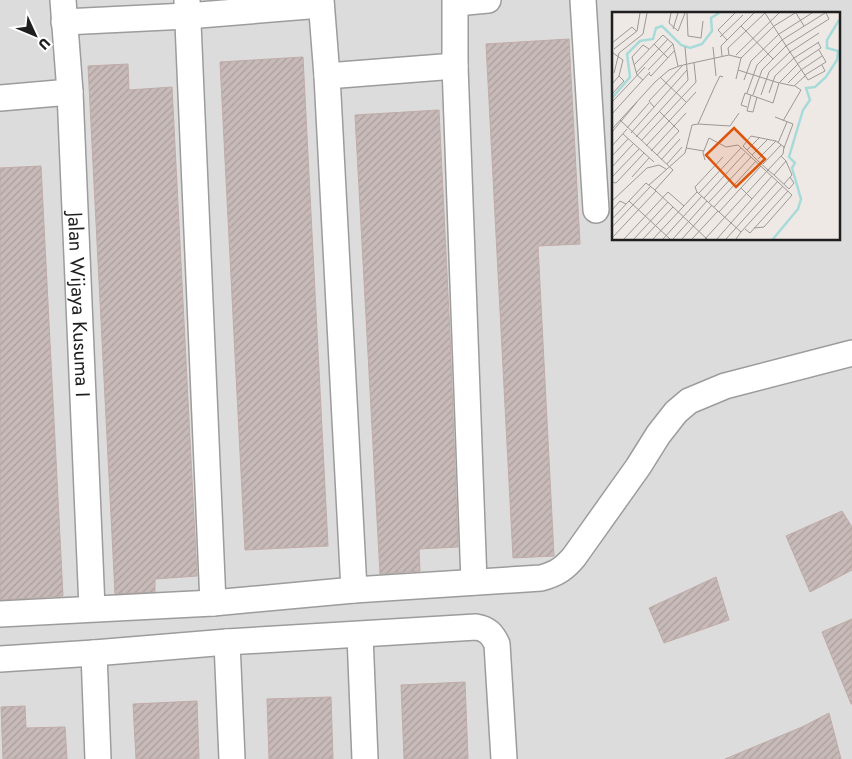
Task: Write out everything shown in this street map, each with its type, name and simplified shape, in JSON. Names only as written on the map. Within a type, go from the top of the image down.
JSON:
[{"type":"street","points":[[474,582],[455,66],[456,1],[488,0]]},
{"type":"street","points":[[584,0],[596,210]]},
{"type":"street","points":[[63,11],[321,2],[327,76],[354,590]]},
{"type":"street","points":[[187,8],[213,603]]},
{"type":"street","name":"Jalan Wijaya Kusuma I","points":[[63,11],[70,92],[92,608]]},
{"type":"street","points":[[327,76],[455,66]]},
{"type":"street","points":[[0,98],[70,92]]},
{"type":"street","points":[[0,614],[213,603],[354,590],[541,578],[553,575],[564,568],[574,557],[638,468],[666,423],[689,401],[725,386],[852,353]]},
{"type":"street","points":[[0,659],[227,642],[483,628],[492,634],[497,644],[504,759]]},
{"type":"street","points":[[360,635],[365,759]]},
{"type":"street","points":[[227,642],[232,759]]},
{"type":"street","points":[[94,653],[98,759]]},
{"type":"shaded area","points":[[0,0],[852,0],[852,759],[0,759]]},
{"type":"building","points":[[569,39],[580,244],[538,246],[554,556],[513,558],[486,44]]},
{"type":"building","points":[[303,57],[328,546],[245,550],[220,62]]},
{"type":"building","points":[[128,64],[129,90],[172,87],[197,576],[155,579],[155,592],[115,594],[88,66]]},
{"type":"building","points":[[439,110],[458,547],[419,549],[420,571],[380,574],[355,115]]},
{"type":"building","points":[[41,166],[63,596],[0,600],[0,168]]},
{"type":"building","points":[[842,511],[852,527],[852,570],[810,592],[786,536]]},
{"type":"building","points":[[716,577],[729,620],[664,643],[649,608]]},
{"type":"building","points":[[852,619],[852,704],[851,704],[822,632]]},
{"type":"building","points":[[465,682],[468,759],[404,759],[401,685]]},
{"type":"building","points":[[331,697],[333,759],[269,759],[267,699]]},
{"type":"building","points":[[197,701],[199,759],[136,759],[133,704]]},
{"type":"building","points":[[25,706],[26,728],[65,727],[67,759],[3,759],[1,707]]},
{"type":"building","points":[[829,713],[841,759],[725,759],[802,727]]}]
